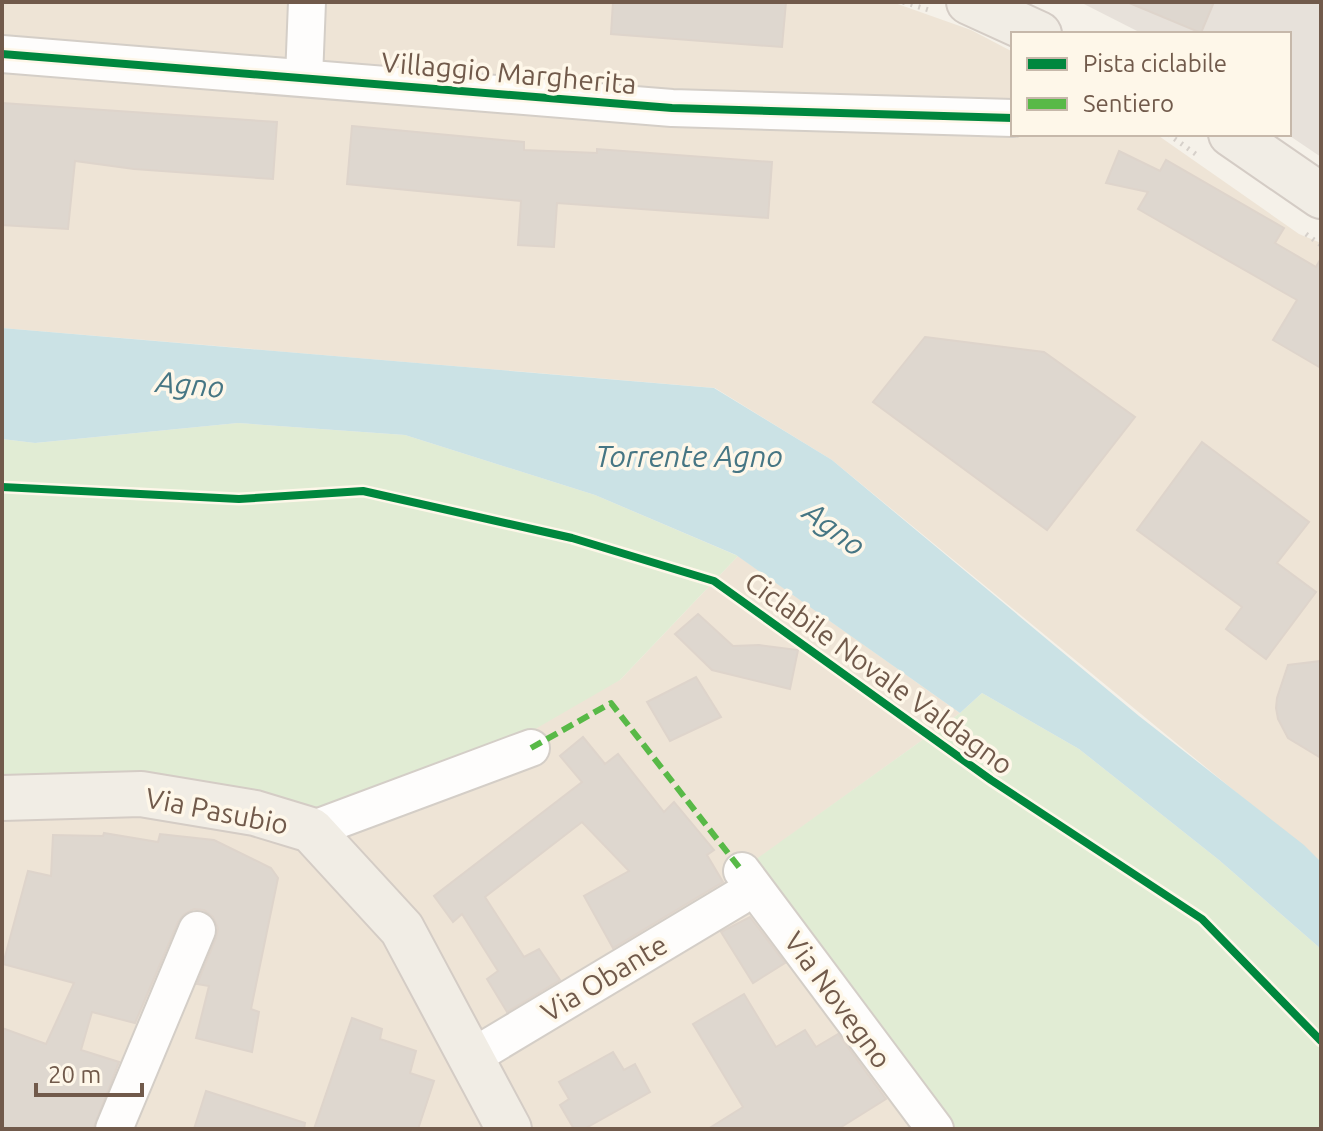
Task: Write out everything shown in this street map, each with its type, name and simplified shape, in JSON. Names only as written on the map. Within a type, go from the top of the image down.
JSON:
[{"type":"main road","points":[[969,2],[1035,32]]},
{"type":"main road","points":[[1234,136],[1321,196]]},
{"type":"main road","name":"Via Pasubio","points":[[2,798],[141,794],[255,813],[311,830],[402,929],[509,1129]]},
{"type":"street","points":[[304,78],[307,2]]},
{"type":"street","name":"Villaggio Margherita","points":[[2,54],[672,108],[1011,118]]},
{"type":"street","points":[[311,830],[531,748]]},
{"type":"street","name":"Via Obante","points":[[469,1059],[741,884]]},
{"type":"street","name":"Via Novegno","points":[[741,884],[935,1129]]},
{"type":"street","points":[[114,1129],[197,930]]},
{"type":"shaded area","points":[[2,2],[892,2],[971,30],[1011,51],[1011,136],[1159,136],[1299,234],[1321,243],[1321,862],[832,460],[715,388],[2,328]]},
{"type":"shaded area","points":[[1080,2],[1321,2],[1321,157],[1290,136],[1291,32],[1139,32]]},
{"type":"shaded area","points":[[738,556],[960,713],[749,865],[931,1129],[2,1129],[2,796],[620,680]]},
{"type":"green space","points":[[238,423],[405,435],[595,495],[738,556],[620,680],[323,852],[231,807],[2,796],[2,439],[35,443]]},
{"type":"green space","points":[[982,693],[1079,749],[1219,860],[1321,949],[1321,1129],[931,1129],[748,865],[960,713]]},
{"type":"water","name":"Torrente Agno","points":[[2,328],[714,388],[832,460],[1139,716],[1304,845],[1321,862],[1321,949],[1219,860],[1079,749],[982,693],[960,713],[736,555],[595,495],[405,435],[238,423],[35,443],[2,439]]},
{"type":"building","points":[[613,2],[786,2],[782,47],[611,34]]},
{"type":"building","points":[[1127,2],[1214,2],[1201,32]]},
{"type":"building","points":[[2,103],[277,122],[273,179],[134,169],[75,161],[68,229],[2,225]]},
{"type":"building","points":[[352,126],[524,142],[524,150],[597,153],[597,149],[772,162],[768,218],[557,203],[554,247],[518,245],[521,201],[347,184]]},
{"type":"building","points":[[1119,151],[1160,171],[1166,160],[1284,228],[1275,243],[1316,267],[1321,258],[1321,368],[1273,340],[1297,300],[1138,209],[1148,192],[1106,183]]},
{"type":"building","points":[[925,337],[1044,352],[1135,417],[1047,530],[873,402]]},
{"type":"building","points":[[1202,442],[1309,522],[1277,563],[1316,592],[1266,659],[1226,629],[1242,607],[1137,530]]},
{"type":"building","points":[[698,614],[733,646],[759,645],[798,650],[790,689],[712,670],[675,634]]},
{"type":"building","points":[[1321,661],[1321,758],[1288,738],[1276,708],[1288,665]]},
{"type":"building","points":[[696,677],[721,717],[670,741],[647,702]]},
{"type":"building","points":[[583,737],[605,764],[618,754],[664,812],[674,802],[714,850],[707,855],[723,882],[613,948],[584,896],[629,871],[582,822],[485,897],[524,957],[539,949],[560,980],[507,1012],[487,979],[498,971],[462,914],[453,922],[434,896],[582,782],[560,756]]},
{"type":"building","points":[[104,833],[158,842],[160,834],[214,840],[271,868],[278,878],[251,1009],[259,1012],[252,1052],[196,1038],[209,986],[197,984],[218,928],[213,917],[204,910],[194,909],[184,914],[178,922],[135,1023],[92,1012],[81,1050],[119,1062],[93,1129],[2,1129],[2,1028],[46,1044],[74,983],[3,964],[28,871],[51,876],[53,835],[103,836]]},
{"type":"building","points":[[750,917],[785,963],[753,983],[721,932]]},
{"type":"building","points":[[744,994],[776,1047],[805,1030],[816,1047],[838,1034],[886,1099],[838,1129],[708,1129],[743,1107],[693,1024]]},
{"type":"building","points":[[352,1018],[382,1029],[380,1039],[416,1051],[410,1073],[434,1081],[418,1129],[314,1129]]},
{"type":"building","points":[[613,1052],[624,1070],[635,1064],[650,1092],[584,1129],[574,1129],[560,1105],[569,1099],[559,1082]]},
{"type":"building","points":[[206,1091],[305,1123],[304,1129],[194,1129]]},
{"type":"marked path","points":[[531,748],[611,703],[742,871]]},
{"type":"cycle path","points":[[2,54],[672,108],[1011,118]]},
{"type":"cycle path","name":"Ciclabile Novale Valdagno","points":[[2,487],[239,499],[363,491],[572,538],[714,581],[991,780],[1202,919],[1321,1041]]},
{"type":"water label","name":"Agno","points":[[190,385]]},
{"type":"water label","name":"Agno","points":[[834,529]]}]
